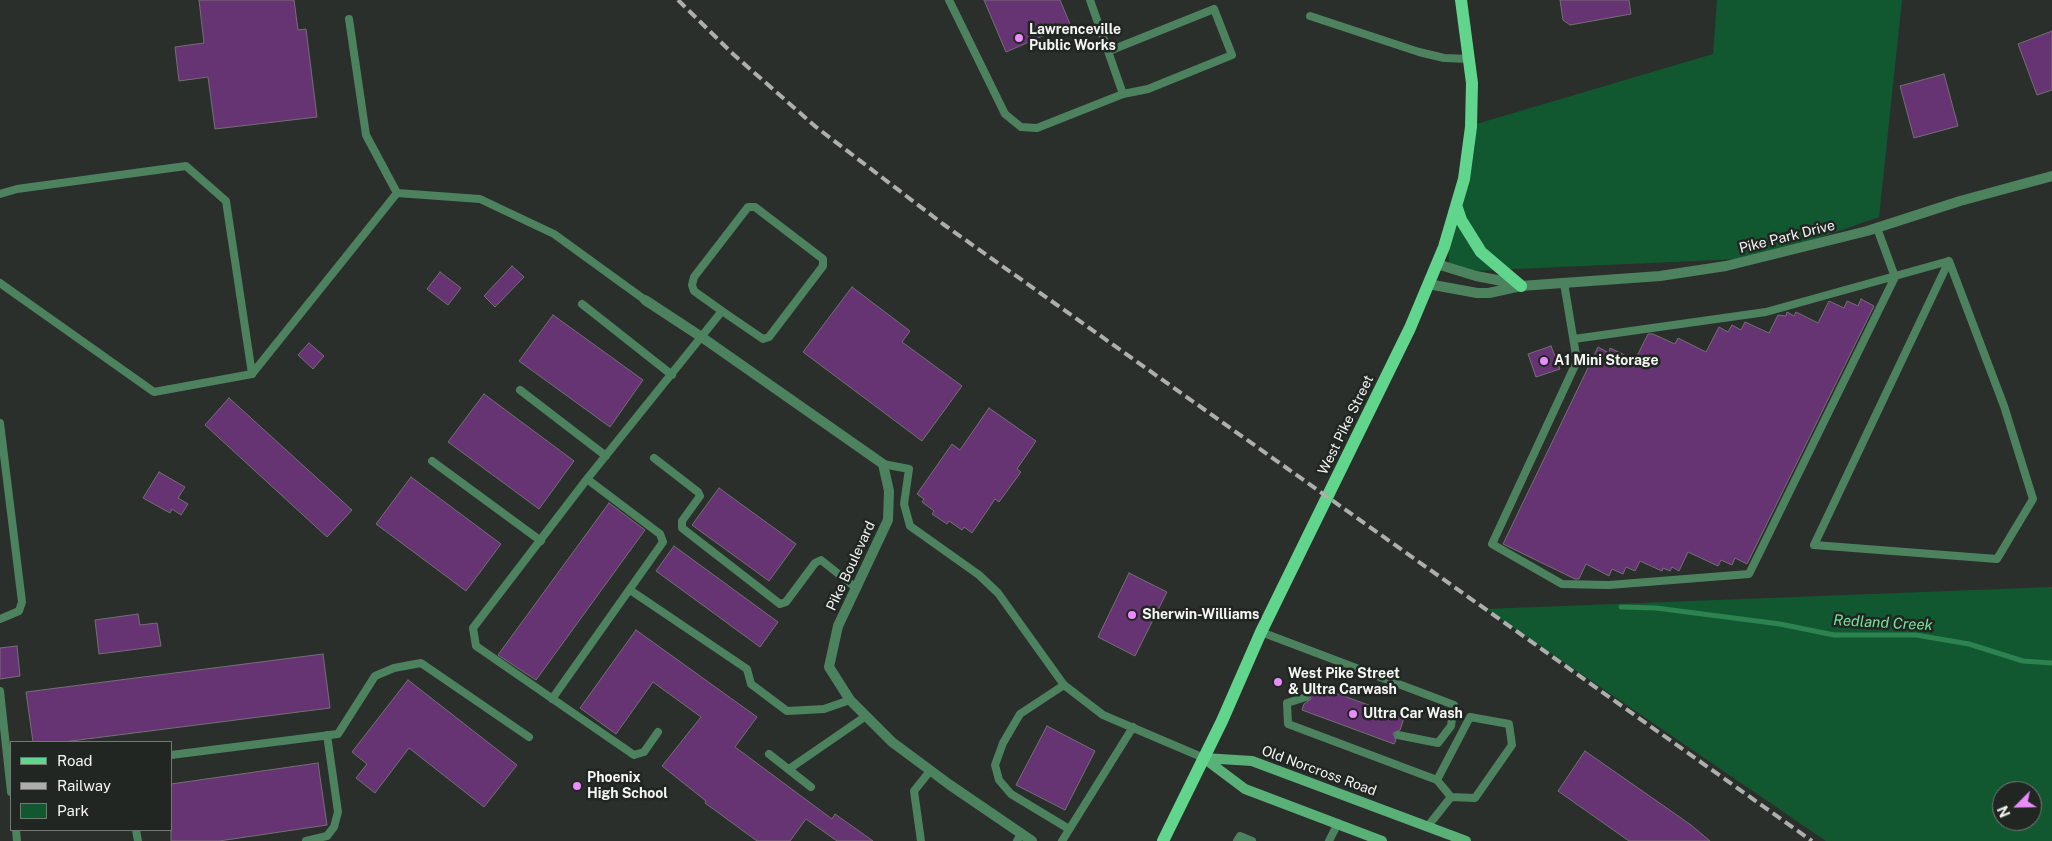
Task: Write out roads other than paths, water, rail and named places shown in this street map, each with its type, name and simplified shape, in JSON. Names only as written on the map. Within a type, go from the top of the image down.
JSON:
[{"type":"main road","name":"West Pike Street","points":[[1163,841],[1204,758],[1261,632],[1410,328],[1437,264],[1457,208],[1464,179],[1471,128],[1472,83],[1461,0]]},
{"type":"main road","points":[[1457,208],[1461,220],[1481,252],[1521,286]]},
{"type":"main road","points":[[1204,758],[1245,789],[1382,841]]},
{"type":"main road","name":"Old Norcross Road","points":[[1204,758],[1252,761],[1466,841]]},
{"type":"street","name":"Pike Park Drive","points":[[1428,284],[1477,293],[1499,292],[1521,286],[1660,276],[1726,266],[1877,228],[1960,201],[2052,176]]},
{"type":"street","name":"Pike Park Drive","points":[[1437,264],[1476,276],[1521,286]]},
{"type":"street","points":[[645,300],[703,338],[883,464]]},
{"type":"street","name":"Pike Boulevard","points":[[883,464],[889,490],[888,520],[838,626],[829,667],[850,700],[892,742],[1019,838],[1032,841]]},
{"type":"lane","points":[[949,0],[1005,114],[1021,127],[1037,128],[1123,94],[1148,88],[1232,55],[1214,9],[1109,51]]},
{"type":"lane","points":[[1090,0],[1123,94]]},
{"type":"lane","points":[[1310,16],[1419,52],[1444,58],[1470,60]]},
{"type":"lane","points":[[349,19],[366,135],[397,193]]},
{"type":"lane","points":[[0,194],[17,189],[186,166],[226,201],[252,374]]},
{"type":"lane","points":[[397,193],[480,199],[554,234],[645,300]]},
{"type":"lane","points":[[0,283],[154,392],[252,374],[397,193]]},
{"type":"lane","points":[[748,207],[754,207],[823,259],[823,266],[769,337],[763,339],[722,311],[694,291],[692,285],[694,277],[748,207]]},
{"type":"lane","points":[[1564,282],[1578,361],[1492,544],[1562,584],[1609,585],[1749,574],[1895,276],[1877,228]]},
{"type":"lane","points":[[1574,339],[1766,312],[1949,261]]},
{"type":"lane","points":[[1949,261],[2004,406],[2033,499],[1997,559],[1814,545],[1949,261]]},
{"type":"lane","points":[[582,304],[672,374]]},
{"type":"lane","points":[[658,732],[644,752],[634,755],[476,646],[473,628],[541,541],[586,479],[703,338],[722,311]]},
{"type":"lane","points":[[520,390],[606,456]]},
{"type":"lane","points":[[0,423],[22,602],[19,611],[0,619]]},
{"type":"lane","points":[[654,458],[698,492],[700,496],[682,521],[682,528],[780,604],[786,602],[815,563],[821,560],[856,588]]},
{"type":"lane","points":[[432,462],[541,541]]},
{"type":"lane","points":[[883,464],[909,469],[904,504],[910,526],[979,575],[998,592],[1064,686],[1104,714],[1204,758]]},
{"type":"lane","points":[[552,699],[663,542],[660,534],[586,479]]},
{"type":"lane","points":[[630,590],[747,670],[751,684],[787,711],[824,709],[850,700]]},
{"type":"lane","points":[[1261,632],[1454,705],[1451,726],[1438,744],[1398,735]]},
{"type":"lane","points":[[172,755],[338,734],[375,676],[394,668],[421,663],[529,736]]},
{"type":"lane","points":[[1064,686],[1020,714],[1003,743],[995,764],[999,780],[1011,794],[1069,830]]},
{"type":"lane","points":[[0,690],[10,775],[0,776]]},
{"type":"lane","points":[[1306,697],[1286,703],[1288,724],[1437,780],[1451,797],[1475,798],[1512,745],[1509,724],[1470,717],[1437,780]]},
{"type":"lane","points":[[789,769],[866,716]]},
{"type":"lane","points":[[1062,841],[1133,727]]},
{"type":"lane","points":[[306,841],[327,836],[334,827],[338,812],[328,735]]},
{"type":"lane","points":[[769,754],[811,787]]},
{"type":"lane","points":[[921,841],[914,791],[930,771]]},
{"type":"lane","points":[[1428,826],[1451,797]]},
{"type":"lane","points":[[1329,841],[1338,823]]},
{"type":"lane","points":[[1237,841],[1240,836],[1252,841]]},
{"type":"waterway","name":"Redland Creek","points":[[1621,607],[1656,608],[1780,624],[1834,635],[1916,635],[1969,644],[2023,661],[2052,663]]},
{"type":"railway","points":[[678,0],[733,54],[816,127],[943,224],[1812,841]]},
{"type":"place","name":"Lawrenceville Public Works","points":[[1019,38]]},
{"type":"place","name":"A1 Mini Storage","points":[[1544,361]]},
{"type":"place","name":"Sherwin-Williams","points":[[1132,615]]},
{"type":"place","name":"West Pike Street & Ultra Carwash","points":[[1278,682]]},
{"type":"place","name":"Ultra Car Wash","points":[[1353,714]]},
{"type":"place","name":"Phoenix High School","points":[[577,786]]}]
